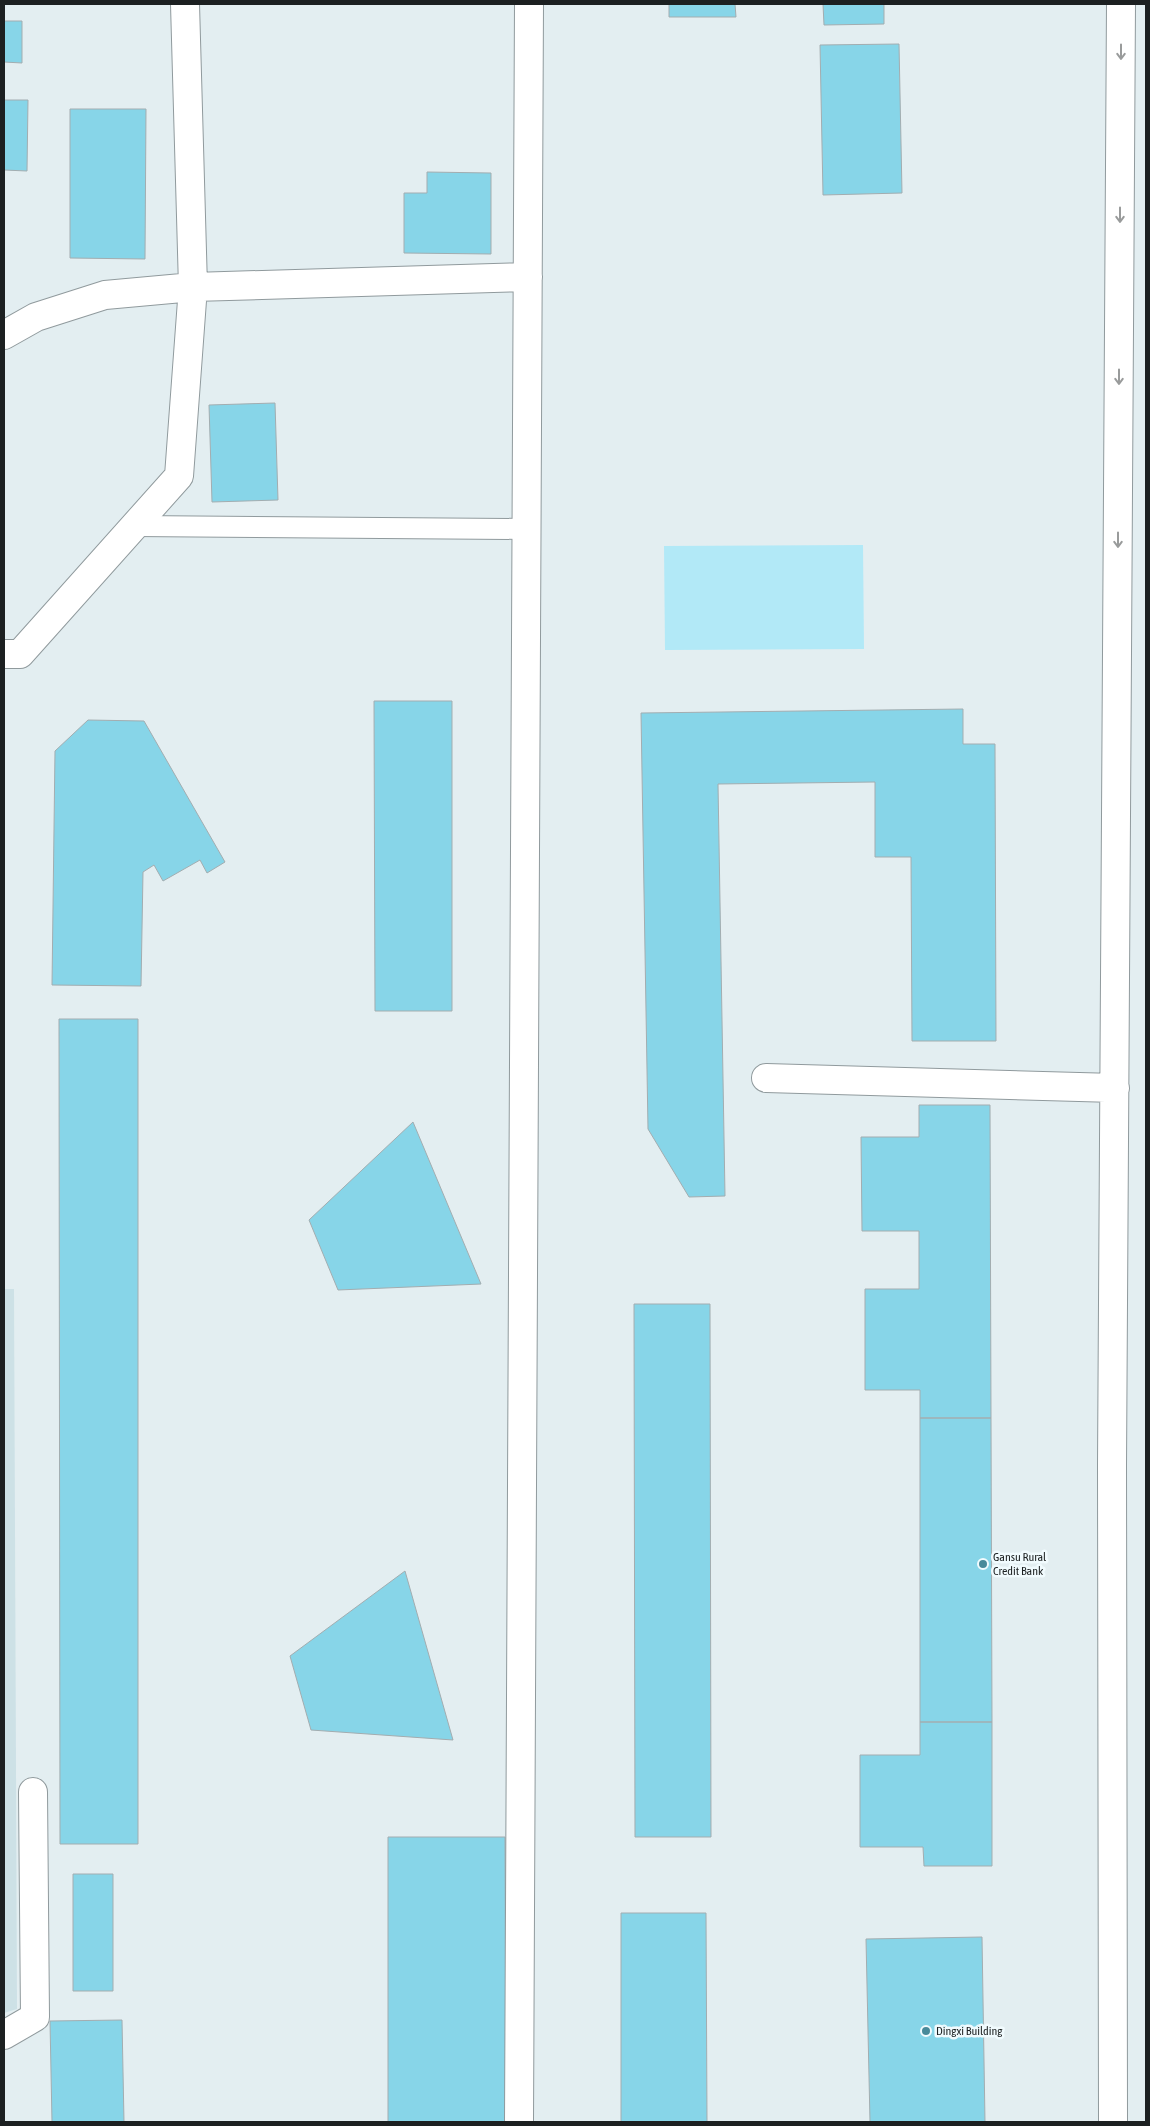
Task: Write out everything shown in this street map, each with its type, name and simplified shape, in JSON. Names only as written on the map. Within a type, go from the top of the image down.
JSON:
[{"type":"street","points":[[4,654],[20,654],[179,476],[193,287],[185,4]]},
{"type":"street","points":[[519,2122],[529,4]]},
{"type":"street","points":[[1114,2122],[1112,1465],[1122,4]]},
{"type":"street","points":[[4,335],[36,317],[105,294],[193,287],[528,277]]},
{"type":"street","points":[[766,1078],[1114,1088]]},
{"type":"street","points":[[4,2035],[35,2017],[33,1792]]},
{"type":"lane","points":[[135,526],[526,529]]},
{"type":"shaded area","points":[[863,545],[864,649],[665,650],[664,546]]},
{"type":"shaded area","points":[[4,1289],[14,1289],[17,2009],[4,2013]]},
{"type":"building","points":[[669,4],[735,4],[736,17],[669,17]]},
{"type":"building","points":[[823,4],[884,4],[884,24],[824,25]]},
{"type":"building","points":[[4,21],[22,21],[22,63],[4,62]]},
{"type":"building","points":[[899,44],[902,193],[823,195],[820,45]]},
{"type":"building","points":[[4,100],[28,100],[27,171],[4,170]]},
{"type":"building","points":[[70,109],[146,109],[145,259],[70,258]]},
{"type":"building","points":[[427,172],[491,173],[491,254],[404,253],[404,193],[427,193]]},
{"type":"building","points":[[275,403],[278,500],[212,502],[209,405]]},
{"type":"building","points":[[374,701],[452,701],[452,1011],[375,1011]]},
{"type":"building","points":[[963,709],[963,744],[995,744],[996,1041],[912,1041],[911,857],[875,857],[875,782],[718,784],[725,1196],[689,1197],[648,1129],[641,713]]},
{"type":"building","points":[[88,720],[144,721],[225,862],[207,873],[200,860],[163,881],[154,865],[143,872],[141,986],[52,985],[55,751]]},
{"type":"building","points":[[59,1019],[138,1019],[138,1844],[60,1844]]},
{"type":"building","points":[[919,1105],[990,1105],[991,1418],[920,1418],[920,1390],[865,1390],[865,1289],[919,1289],[919,1231],[862,1231],[861,1137],[919,1137]]},
{"type":"building","points":[[413,1122],[481,1284],[338,1290],[309,1220]]},
{"type":"building","points":[[634,1304],[710,1304],[711,1837],[635,1837]]},
{"type":"building","points":[[920,1418],[991,1418],[992,1722],[920,1722]]},
{"type":"building","points":[[405,1571],[453,1740],[311,1730],[290,1656]]},
{"type":"building","points":[[920,1722],[992,1722],[992,1866],[924,1866],[923,1847],[860,1847],[860,1755],[920,1755]]},
{"type":"building","points":[[388,1837],[505,1837],[506,2122],[388,2122]]},
{"type":"building","points":[[73,1874],[113,1874],[113,1991],[73,1991]]},
{"type":"building","points":[[621,1913],[706,1913],[707,2122],[621,2122]]},
{"type":"building","name":"Dingxi Building","points":[[982,1937],[985,2122],[870,2122],[866,1939]]},
{"type":"building","points":[[122,2020],[124,2122],[52,2122],[50,2021]]},
{"type":"place","name":"Gansu Rural Credit Bank","points":[[983,1564]]},
{"type":"place","name":"Dingxi Building","points":[[926,2031]]}]
